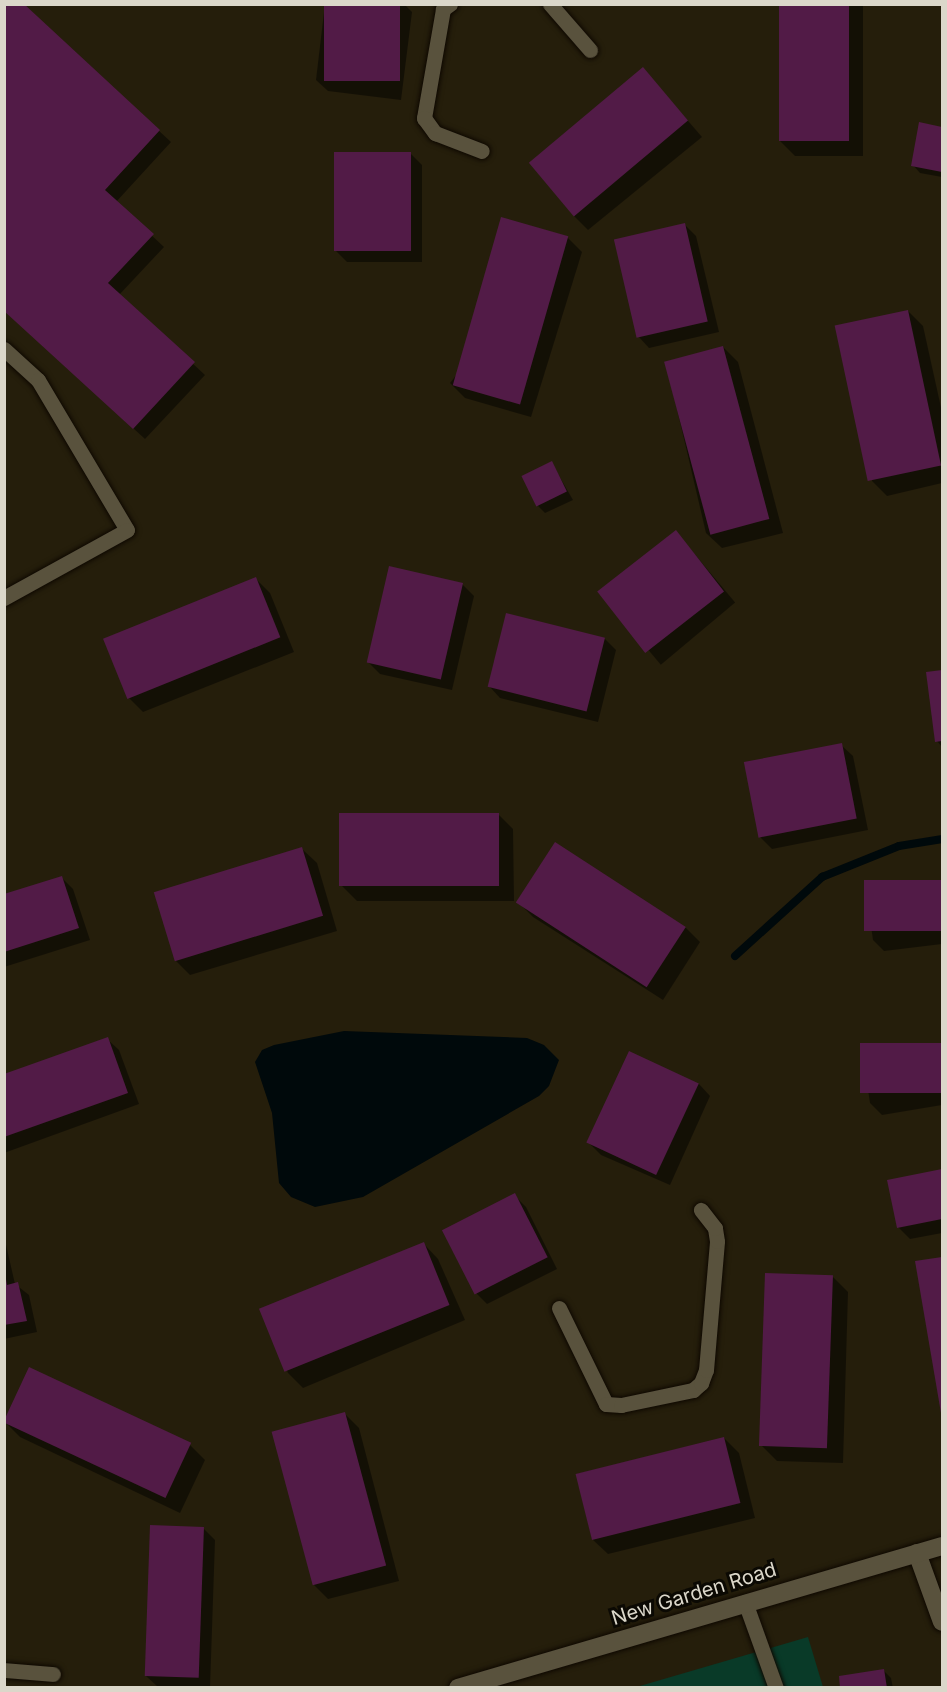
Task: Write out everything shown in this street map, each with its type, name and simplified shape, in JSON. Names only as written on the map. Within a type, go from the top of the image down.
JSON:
[{"type":"street","name":"New Garden Road","points":[[458,1688],[942,1546]]},
{"type":"street","points":[[917,1553],[942,1622]]},
{"type":"lane","points":[[450,4],[443,9],[424,118],[435,134],[482,152]]},
{"type":"lane","points":[[550,4],[590,51]]},
{"type":"lane","points":[[4,349],[38,380],[127,530],[4,598]]},
{"type":"lane","points":[[559,1308],[606,1404],[621,1405],[693,1390],[701,1383],[706,1370],[717,1241],[715,1228],[701,1210]]},
{"type":"lane","points":[[745,1602],[776,1688]]},
{"type":"lane","points":[[4,1670],[53,1674]]},
{"type":"green space","points":[[808,1637],[823,1687],[633,1688]]},
{"type":"shaded area","points":[[344,1031],[527,1038],[544,1045],[559,1060],[549,1086],[539,1096],[363,1197],[315,1207],[291,1197],[279,1183],[272,1113],[255,1062],[262,1050],[274,1045]]},
{"type":"building","points":[[4,4],[24,4],[160,130],[105,190],[154,234],[108,283],[195,362],[133,429],[4,311]]},
{"type":"building","points":[[324,4],[400,4],[400,81],[324,81]]},
{"type":"building","points":[[779,4],[849,4],[849,141],[779,141]]},
{"type":"building","points":[[643,67],[688,121],[574,216],[529,163]]},
{"type":"building","points":[[919,122],[942,127],[942,172],[911,166]]},
{"type":"building","points":[[334,152],[411,152],[411,251],[334,251]]},
{"type":"building","points":[[501,217],[568,236],[520,405],[453,385]]},
{"type":"building","points":[[685,223],[708,321],[637,338],[614,239]]},
{"type":"building","points":[[908,310],[941,466],[868,481],[835,326]]},
{"type":"building","points":[[723,346],[769,519],[710,535],[664,362]]},
{"type":"building","points":[[552,461],[567,492],[536,506],[521,476]]},
{"type":"building","points":[[676,530],[724,591],[645,653],[597,592]]},
{"type":"building","points":[[389,566],[463,583],[441,680],[367,662]]},
{"type":"building","points":[[256,577],[280,637],[127,699],[103,639]]},
{"type":"building","points":[[506,613],[605,638],[587,711],[488,687]]},
{"type":"building","points":[[942,670],[942,741],[935,742],[926,672]]},
{"type":"building","points":[[842,743],[857,819],[759,838],[744,762]]},
{"type":"building","points":[[339,813],[499,813],[499,886],[339,886]]},
{"type":"building","points":[[555,842],[686,927],[647,987],[516,902]]},
{"type":"building","points":[[302,847],[323,916],[175,961],[154,892]]},
{"type":"building","points":[[62,876],[79,928],[4,952],[4,894]]},
{"type":"building","points":[[864,880],[942,880],[942,931],[864,931]]},
{"type":"building","points":[[108,1037],[128,1093],[4,1137],[4,1074]]},
{"type":"building","points":[[860,1043],[942,1043],[942,1093],[860,1093]]},
{"type":"building","points":[[629,1051],[699,1084],[656,1175],[586,1143]]},
{"type":"building","points":[[942,1169],[942,1219],[897,1228],[887,1180]]},
{"type":"building","points":[[515,1193],[548,1257],[475,1294],[442,1230]]},
{"type":"building","points":[[424,1242],[449,1305],[284,1372],[259,1309]]},
{"type":"building","points":[[942,1257],[942,1413],[941,1413],[915,1261]]},
{"type":"building","points":[[765,1273],[833,1275],[827,1448],[759,1446]]},
{"type":"building","points":[[6,1279],[7,1285],[18,1282],[27,1321],[4,1325]]},
{"type":"building","points":[[29,1367],[191,1443],[165,1498],[4,1423]]},
{"type":"building","points":[[345,1412],[386,1566],[313,1585],[272,1432]]},
{"type":"building","points":[[724,1437],[740,1503],[592,1540],[576,1474]]},
{"type":"building","points":[[150,1525],[204,1527],[199,1678],[145,1676]]},
{"type":"building","points":[[884,1669],[887,1688],[840,1688],[839,1676]]},
{"type":"waterway","points":[[735,956],[822,877],[899,846],[942,839]]}]
